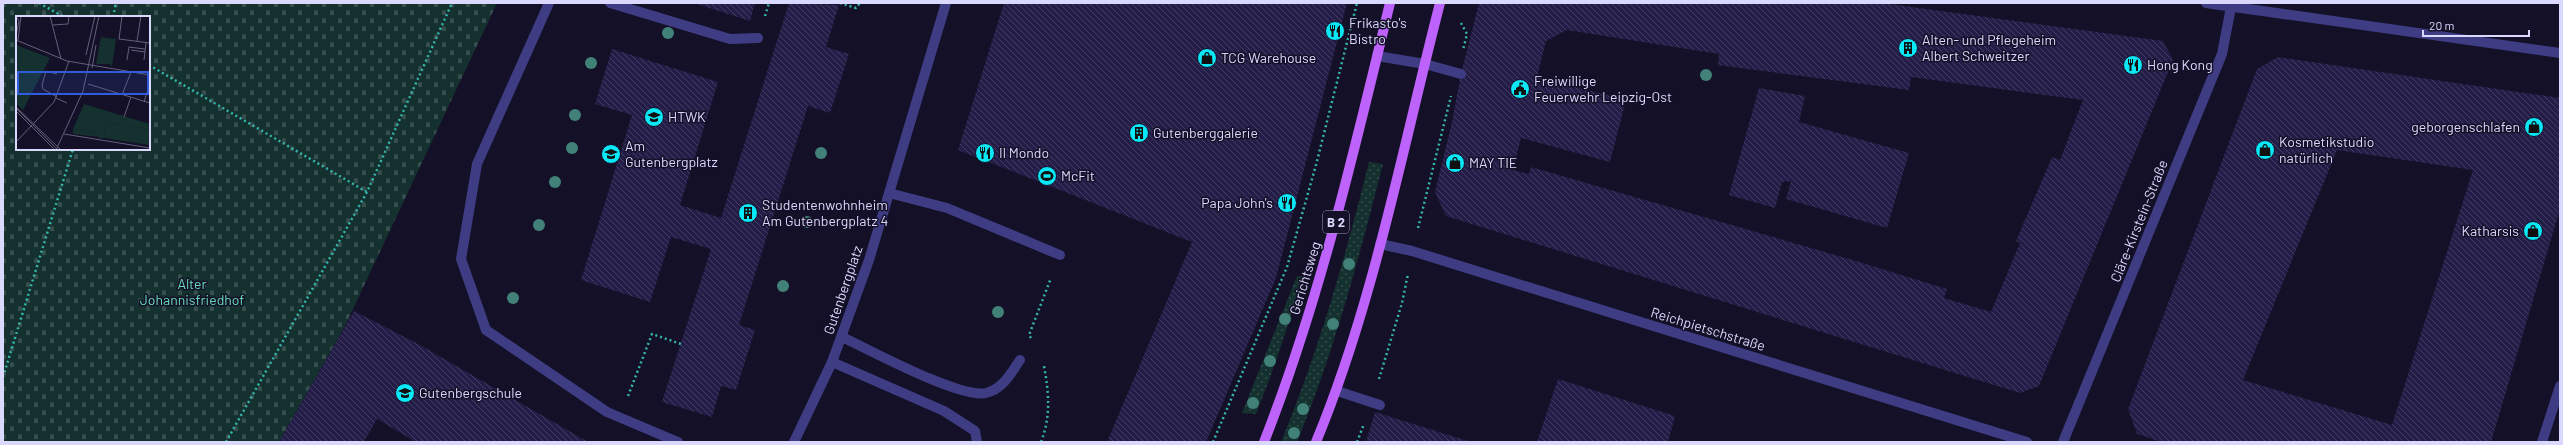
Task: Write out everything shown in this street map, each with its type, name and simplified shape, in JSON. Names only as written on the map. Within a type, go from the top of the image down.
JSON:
[{"type":"main road","name":"Gerichtsweg","points":[[1264,442],[1286,386],[1329,249],[1390,3]]},
{"type":"main road","points":[[1316,442],[1337,391],[1380,244],[1440,3]]},
{"type":"street","points":[[549,3],[477,164],[461,259],[486,330],[607,412],[678,442]]},
{"type":"street","points":[[610,3],[730,39],[758,38]]},
{"type":"street","name":"Gutenbergplatz","points":[[794,442],[832,362],[842,337],[889,193],[946,3]]},
{"type":"street","points":[[2206,3],[2560,53]]},
{"type":"street","name":"Cläre-Kirstein-Straße","points":[[2064,442],[2222,54],[2231,7]]},
{"type":"street","points":[[1377,56],[1425,64],[1461,74]]},
{"type":"street","points":[[889,193],[947,208],[1060,255]]},
{"type":"street","name":"Reichpietschstraße","points":[[1380,244],[1412,251],[2027,442]]},
{"type":"street","points":[[842,337],[957,389],[986,393],[1004,383],[1020,360]]},
{"type":"street","points":[[832,362],[944,411],[975,431],[977,442]]},
{"type":"street","points":[[2542,442],[2560,386]]},
{"type":"street","points":[[1337,391],[1380,405]]},
{"type":"path","points":[[39,3],[62,16]]},
{"type":"path","points":[[113,16],[116,3]]},
{"type":"path","points":[[226,442],[367,192],[452,3]]},
{"type":"path","points":[[840,3],[856,8],[860,3]]},
{"type":"path","points":[[1213,442],[1287,267],[1316,165],[1357,3]]},
{"type":"path","points":[[150,66],[367,192]]},
{"type":"path","points":[[3,377],[73,150]]},
{"type":"path","points":[[1032,341],[1029,335],[1060,255]]},
{"type":"path","points":[[620,417],[652,334],[681,344]]},
{"type":"path","points":[[1041,442],[1048,425],[1049,395],[1043,361]]},
{"type":"green space","name":"Alter Johannisfriedhof","points":[[3,3],[497,3],[345,326],[279,442],[3,442]]},
{"type":"green space","points":[[1369,162],[1383,164],[1355,270],[1323,374],[1297,442],[1281,442],[1295,407],[1330,304]]},
{"type":"green space","points":[[1297,276],[1302,276],[1287,328],[1256,414],[1242,413]]},
{"type":"building","points":[[694,3],[755,3],[750,21]]},
{"type":"building","points":[[789,3],[839,5],[826,47],[849,54],[830,113],[808,106],[739,325],[755,330],[736,390],[721,386],[712,417],[662,402],[711,249],[671,237],[650,302],[581,280],[632,115],[595,104],[612,49],[718,82],[680,205],[721,218]]},
{"type":"building","name":"Gutenberggalerie","points":[[1004,3],[1347,3],[1276,278],[1206,442],[1107,442],[1192,242],[958,150]]},
{"type":"building","points":[[1479,3],[1882,3],[2163,41],[2173,60],[2039,386],[2020,393],[1446,216],[1435,192],[1452,122],[1461,74]],"holes":[[[1567,30],[1719,54],[1718,65],[1909,90],[1911,77],[2083,100],[2060,160],[2052,157],[2016,241],[2020,243],[1991,312],[1944,298],[1947,289],[1856,261],[1531,167],[1529,174],[1513,170],[1521,138],[1610,162],[1626,100],[1537,77],[1546,41]]]},
{"type":"building","points":[[2278,57],[2560,98],[2560,209],[2491,442],[2162,442],[2137,434],[2128,409],[2257,69]],"holes":[[[2337,150],[2473,170],[2392,425],[2243,380]]]},
{"type":"building","points":[[1759,88],[1805,96],[1799,122],[1909,153],[1887,228],[1786,199],[1791,181],[1782,182],[1775,208],[1729,195]]},
{"type":"building","name":"Gutenbergschule","points":[[354,311],[420,345],[588,442],[416,442],[377,419],[364,442],[279,442]]},
{"type":"building","points":[[1558,379],[1675,416],[1668,442],[1537,442]]},
{"type":"building","points":[[1375,412],[1471,442],[1366,442]]},
{"type":"place","name":"Frikasto's Bistro","points":[[1335,31]]},
{"type":"place","name":"Alten- und Pflegeheim Albert Schweitzer","points":[[1908,48]]},
{"type":"place","name":"TCG Warehouse","points":[[1207,58]]},
{"type":"place","name":"Hong Kong","points":[[2133,65]]},
{"type":"place","name":"Freiwillige Feuerwehr Leipzig-Ost","points":[[1520,89]]},
{"type":"place","name":"HTWK","points":[[654,117]]},
{"type":"place","name":"geborgenschlafen","points":[[2534,127]]},
{"type":"place","name":"Gutenberggalerie","points":[[1139,133]]},
{"type":"place","name":"Kosmetikstudio natürlich","points":[[2265,150]]},
{"type":"place","name":"Il Mondo","points":[[985,153]]},
{"type":"place","name":"Am Gutenbergplatz","points":[[611,154]]},
{"type":"place","name":"MAY TIE","points":[[1455,163]]},
{"type":"place","name":"McFit","points":[[1047,176]]},
{"type":"place","name":"Papa John's","points":[[1287,203]]},
{"type":"place","name":"Studentenwohnheim Am Gutenbergplatz 4","points":[[748,213]]},
{"type":"place","name":"Katharsis","points":[[2533,231]]},
{"type":"place","name":"Gutenbergschule","points":[[405,393]]}]
